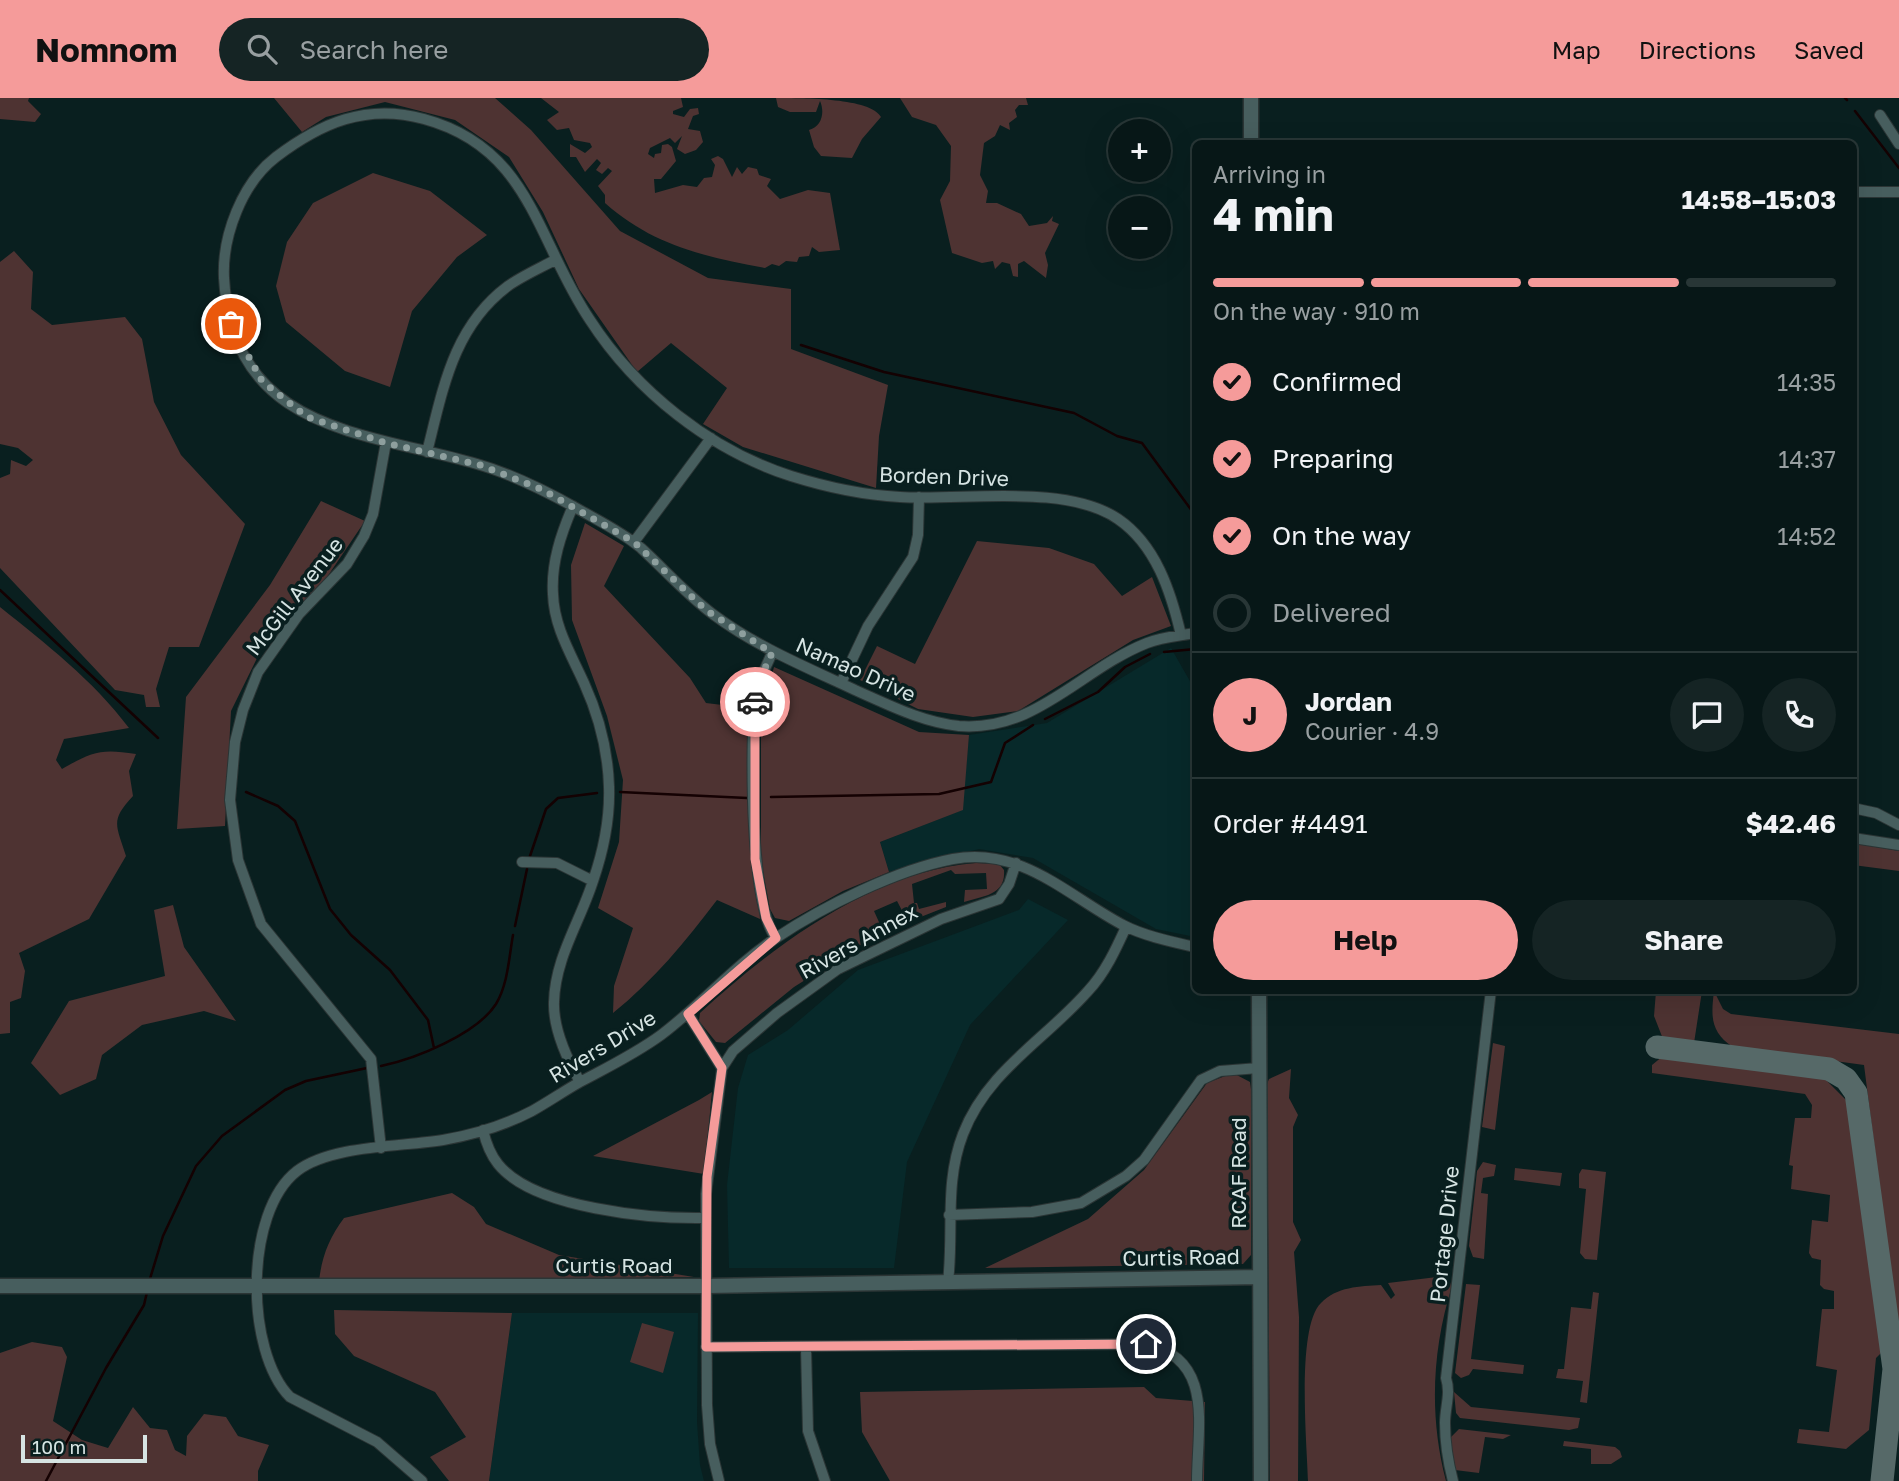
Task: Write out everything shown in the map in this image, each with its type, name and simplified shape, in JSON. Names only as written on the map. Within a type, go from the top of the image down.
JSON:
[{"type":"main road","points":[[1251,98],[1251,140]]},
{"type":"main road","name":"RCAF Road","points":[[1259,994],[1261,1481]]},
{"type":"main road","name":"Curtis Road","points":[[0,1286],[707,1286],[1260,1277]]},
{"type":"street","name":"Borden Drive","points":[[386,443],[307,417],[262,381],[231,324],[224,270],[226,244],[240,203],[266,165],[307,133],[329,122],[374,114],[400,114],[428,120],[462,133],[508,168],[531,206],[555,260],[586,315],[613,354],[657,398],[711,438],[786,475],[834,488],[919,497],[1066,498],[1100,509],[1121,520],[1154,558],[1171,593],[1181,635]]},
{"type":"street","points":[[1880,115],[1899,144]]},
{"type":"street","points":[[1857,192],[1899,192]]},
{"type":"street","points":[[427,452],[447,372],[463,335],[491,301],[510,285],[555,260]]},
{"type":"street","points":[[634,542],[711,438]]},
{"type":"street","name":"Namao Drive","points":[[386,443],[480,465],[541,489],[634,542],[706,610],[772,653],[930,721],[962,726],[995,725],[1034,713],[1116,658],[1144,644],[1192,633]]},
{"type":"street","name":"McGill Avenue","points":[[381,1148],[371,1059],[261,923],[238,860],[230,800],[235,742],[243,710],[258,672],[299,614],[347,564],[364,536],[373,514],[386,443]]},
{"type":"street","points":[[841,684],[868,626],[913,557],[918,535],[919,497]]},
{"type":"street","points":[[573,506],[554,564],[553,595],[558,627],[594,706],[606,756],[609,788],[606,823],[593,881],[564,952],[554,1005],[563,1046],[580,1082]]},
{"type":"street","points":[[772,653],[760,679],[754,707],[755,859],[766,918],[776,938]]},
{"type":"street","points":[[1857,809],[1876,813],[1899,825]]},
{"type":"street","points":[[1857,839],[1899,845]]},
{"type":"street","name":"Rivers Drive","points":[[422,1481],[377,1442],[300,1404],[282,1388],[268,1360],[261,1338],[261,1235],[266,1213],[277,1193],[296,1171],[323,1157],[444,1140],[483,1130],[530,1112],[636,1052],[688,1014],[776,938],[815,915],[916,869],[971,857],[1016,863],[1042,874],[1126,927],[1192,946]]},
{"type":"street","points":[[522,862],[557,863],[593,881]]},
{"type":"street","name":"Rivers Annex","points":[[722,1068],[733,1051],[777,1013],[838,969],[941,919],[999,899],[1009,884],[1016,863]]},
{"type":"street","points":[[948,1282],[949,1215],[954,1163],[972,1113],[1005,1068],[1091,988],[1113,954],[1126,927]]},
{"type":"street","name":"Portage Drive","points":[[1452,1481],[1446,1446],[1445,1422],[1450,1390],[1446,1378],[1491,994]]},
{"type":"street","points":[[688,1014],[722,1068],[707,1177],[706,1217],[708,1425],[719,1481]]},
{"type":"street","points":[[949,1215],[1032,1212],[1081,1203],[1126,1176],[1144,1160],[1201,1080],[1220,1071],[1259,1069]]},
{"type":"street","points":[[483,1130],[488,1147],[499,1165],[511,1176],[535,1188],[590,1207],[635,1217],[706,1217]]},
{"type":"street","points":[[706,1347],[1146,1344],[1160,1347],[1184,1363],[1198,1388],[1197,1481]]},
{"type":"street","points":[[806,1348],[808,1431],[825,1481]]},
{"type":"shaded area","points":[[0,98],[29,98],[28,101],[41,114],[35,122],[0,119]]},
{"type":"shaded area","points":[[274,98],[495,98],[531,130],[620,231],[708,278],[791,289],[791,349],[888,385],[879,436],[876,488],[743,447],[703,424],[727,388],[671,343],[637,372],[579,289],[543,212],[509,157],[455,120],[385,102],[326,117],[302,132]]},
{"type":"shaded area","points":[[541,98],[681,98],[683,107],[673,111],[673,114],[684,117],[690,109],[698,108],[699,114],[693,116],[688,129],[700,131],[703,142],[696,150],[685,154],[677,149],[682,136],[675,143],[670,138],[650,148],[648,154],[654,158],[655,154],[661,153],[662,145],[668,144],[672,147],[676,161],[661,179],[654,179],[655,193],[683,185],[697,187],[704,178],[712,177],[715,165],[711,159],[718,156],[723,159],[732,177],[737,167],[742,174],[748,167],[757,169],[759,175],[771,179],[767,186],[780,199],[808,190],[830,193],[840,250],[819,252],[812,247],[809,256],[799,257],[797,262],[786,261],[779,266],[772,264],[765,268],[700,254],[660,239],[605,203],[605,195],[598,186],[612,171],[608,168],[602,174],[596,170],[601,163],[597,159],[585,172],[576,157],[570,157],[570,144],[585,153],[592,147],[590,143],[574,140],[569,128],[557,130],[547,120],[559,112]]},
{"type":"shaded area","points":[[776,98],[851,103],[875,111],[881,117],[862,139],[852,158],[821,156],[814,147],[809,130],[817,126],[821,118],[820,101],[816,112],[790,112],[778,107]]},
{"type":"shaded area","points":[[900,98],[1026,98],[1028,105],[1019,105],[1015,110],[1017,117],[1009,123],[1010,130],[1000,125],[995,136],[984,143],[980,175],[988,191],[986,203],[997,203],[1021,214],[1029,226],[1047,223],[1053,216],[1052,221],[1059,224],[1045,253],[1048,265],[1046,278],[1024,261],[1018,264],[1018,277],[1013,276],[1010,264],[1002,262],[995,269],[993,261],[982,263],[952,253],[940,200],[950,181],[951,146],[936,125],[912,117]]},
{"type":"shaded area","points":[[373,173],[430,191],[487,235],[457,257],[412,311],[390,387],[345,371],[286,322],[276,286],[287,242],[313,203]]},
{"type":"shaded area","points":[[14,251],[33,272],[31,309],[52,325],[125,317],[142,339],[154,402],[181,455],[245,524],[199,647],[169,647],[156,689],[160,707],[146,707],[144,695],[115,690],[0,568],[0,478],[10,474],[11,460],[26,466],[33,460],[18,448],[0,444],[0,262]]},
{"type":"shaded area","points":[[321,501],[365,521],[323,583],[265,642],[231,711],[225,826],[177,829],[186,697],[270,585]]},
{"type":"shaded area","points":[[585,523],[624,546],[604,586],[690,678],[706,703],[747,708],[760,919],[717,900],[668,960],[613,1013],[614,986],[633,928],[598,908],[619,842],[623,780],[607,716],[572,620],[571,565]]},
{"type":"shaded area","points":[[977,541],[1049,548],[1094,564],[1122,596],[1152,577],[1171,626],[1133,640],[1018,711],[973,717],[918,709],[860,680],[877,646],[915,664]]},
{"type":"shaded area","points":[[0,607],[84,678],[129,728],[64,739],[56,760],[62,769],[97,753],[113,751],[136,754],[129,771],[133,796],[121,811],[117,823],[126,856],[89,919],[19,953],[25,971],[21,998],[10,1002],[10,1033],[0,1034]]},
{"type":"shaded area","points":[[1171,648],[1192,685],[1192,936],[1156,929],[1033,858],[979,849],[889,872],[880,842],[962,810],[969,735],[1047,723]]},
{"type":"shaded area","points":[[774,667],[919,732],[969,735],[963,810],[880,842],[889,872],[843,891],[789,921],[775,918],[770,909],[761,861],[761,715]]},
{"type":"shaded area","points":[[1857,844],[1899,851],[1899,871],[1857,866]]},
{"type":"shaded area","points":[[976,863],[999,864],[1004,870],[1004,878],[997,890],[964,902],[965,890],[987,889],[986,873],[955,874],[951,870],[912,884],[914,903],[917,903],[919,909],[946,902],[946,907],[908,922],[897,901],[874,911],[883,931],[794,987],[725,1043],[716,1042],[699,1021],[700,1013],[729,987],[793,938],[827,916],[900,880],[938,869]]},
{"type":"shaded area","points":[[1028,899],[1068,920],[970,1025],[907,1162],[894,1268],[729,1268],[727,1185],[738,1088],[748,1055],[788,1030],[858,970],[1019,910]]},
{"type":"shaded area","points":[[173,905],[184,947],[236,1021],[204,1011],[142,1025],[102,1055],[96,1079],[60,1095],[31,1063],[69,1001],[165,976],[154,910]]},
{"type":"shaded area","points":[[1656,994],[1702,994],[1694,1043],[1663,1039],[1654,1016]]},
{"type":"shaded area","points":[[1716,994],[1723,1009],[1731,1014],[1899,1034],[1899,1338],[1864,1065],[1733,1047],[1716,1029],[1712,1008]]},
{"type":"shaded area","points":[[1493,1043],[1505,1046],[1495,1130],[1482,1127]]},
{"type":"shaded area","points":[[1663,1056],[1822,1076],[1853,1107],[1885,1349],[1876,1358],[1869,1430],[1846,1449],[1797,1443],[1799,1429],[1829,1432],[1837,1370],[1816,1366],[1822,1309],[1834,1309],[1834,1291],[1824,1289],[1820,1285],[1821,1260],[1812,1258],[1809,1253],[1812,1220],[1828,1222],[1830,1195],[1791,1189],[1793,1166],[1789,1165],[1795,1118],[1811,1118],[1812,1105],[1805,1094],[1652,1073],[1652,1065]]},
{"type":"shaded area","points":[[1291,1069],[1289,1098],[1298,1115],[1293,1127],[1293,1222],[1301,1240],[1294,1252],[1299,1317],[1298,1481],[1270,1481],[1267,1084],[1269,1079]]},
{"type":"shaded area","points":[[1233,1073],[1250,1082],[1251,1089],[1251,1255],[1243,1264],[985,1268],[1088,1219],[1144,1170],[1207,1083]]},
{"type":"shaded area","points":[[712,1092],[704,1174],[593,1156],[699,1100]]},
{"type":"shaded area","points":[[1483,1162],[1496,1165],[1494,1176],[1483,1178],[1481,1193],[1488,1194],[1484,1259],[1473,1257],[1469,1246],[1477,1171]]},
{"type":"shaded area","points":[[1515,1168],[1562,1173],[1560,1186],[1514,1180]]},
{"type":"shaded area","points":[[1582,1169],[1606,1172],[1597,1260],[1585,1259],[1580,1253],[1586,1189],[1579,1188],[1579,1174]]},
{"type":"shaded area","points":[[452,1193],[474,1207],[486,1224],[559,1255],[694,1277],[319,1281],[327,1248],[344,1218]]},
{"type":"shaded area","points":[[1448,1278],[1452,1286],[1440,1334],[1435,1383],[1437,1432],[1446,1481],[1308,1481],[1306,1360],[1313,1316],[1321,1303],[1341,1291],[1373,1285],[1381,1285],[1391,1299],[1395,1295],[1388,1283]]},
{"type":"shaded area","points":[[1466,1284],[1480,1285],[1471,1359],[1524,1365],[1523,1374],[1473,1369],[1469,1375],[1461,1378],[1455,1373]]},
{"type":"shaded area","points":[[1593,1292],[1599,1293],[1587,1403],[1580,1402],[1583,1381],[1556,1378],[1558,1369],[1564,1369],[1571,1307],[1591,1309]]},
{"type":"shaded area","points":[[334,1310],[512,1313],[489,1481],[449,1481],[430,1457],[466,1437],[435,1392],[354,1356],[335,1334]]},
{"type":"shaded area","points":[[512,1313],[698,1313],[697,1422],[704,1481],[489,1481]]},
{"type":"shaded area","points":[[642,1323],[674,1332],[663,1373],[630,1362]]},
{"type":"shaded area","points":[[32,1342],[62,1347],[67,1357],[53,1421],[82,1440],[108,1448],[133,1407],[150,1428],[167,1430],[175,1450],[186,1456],[187,1436],[204,1414],[226,1417],[238,1436],[269,1445],[258,1471],[258,1481],[0,1481],[0,1353]]},
{"type":"shaded area","points":[[1144,1387],[1156,1398],[1205,1402],[1204,1481],[890,1481],[862,1432],[860,1392]]},
{"type":"shaded area","points":[[1454,1392],[1471,1407],[1580,1418],[1578,1428],[1569,1430],[1460,1418],[1456,1413]]},
{"type":"shaded area","points":[[1459,1429],[1511,1435],[1503,1439],[1485,1437],[1479,1473],[1455,1470],[1450,1438]]},
{"type":"shaded area","points":[[1564,1441],[1615,1447],[1622,1457],[1611,1464],[1591,1464],[1591,1449],[1563,1446]]},
{"type":"waterway","points":[[1855,111],[1899,168]]},
{"type":"waterway","points":[[801,345],[884,372],[1074,413],[1117,436],[1142,443],[1192,511]]},
{"type":"waterway","points":[[0,590],[158,738]]},
{"type":"waterway","points":[[1164,652],[1192,649]]},
{"type":"waterway","points":[[1045,719],[1098,692],[1125,667],[1150,654]]},
{"type":"waterway","points":[[771,797],[939,794],[991,782],[1005,743],[1033,725]]},
{"type":"waterway","points":[[246,792],[278,806],[295,821],[330,909],[351,935],[390,970],[428,1020],[434,1048]]},
{"type":"waterway","points":[[620,792],[747,798]]},
{"type":"waterway","points":[[530,856],[546,809],[558,798],[597,793]]},
{"type":"waterway","points":[[515,926],[527,869]]},
{"type":"waterway","points":[[381,1066],[411,1058],[444,1044],[487,1015],[496,1004],[503,988],[513,935]]},
{"type":"waterway","points":[[149,1282],[163,1236],[196,1166],[222,1136],[285,1090],[306,1081],[367,1068]]},
{"type":"waterway","points":[[46,1481],[106,1368],[144,1305],[147,1292]]},
{"type":"taxiway","points":[[1657,1047],[1829,1069],[1846,1079],[1856,1093],[1894,1369],[1882,1481]]},
{"type":"way so far","points":[[231,324],[243,351],[262,381],[307,417],[386,443],[480,465],[541,489],[634,542],[706,610],[772,653],[760,679],[755,702]]},
{"type":"route","points":[[755,702],[755,859],[766,918],[770,931],[776,938],[688,1014],[722,1068],[713,1119],[706,1194],[706,1347],[1146,1344]]}]
